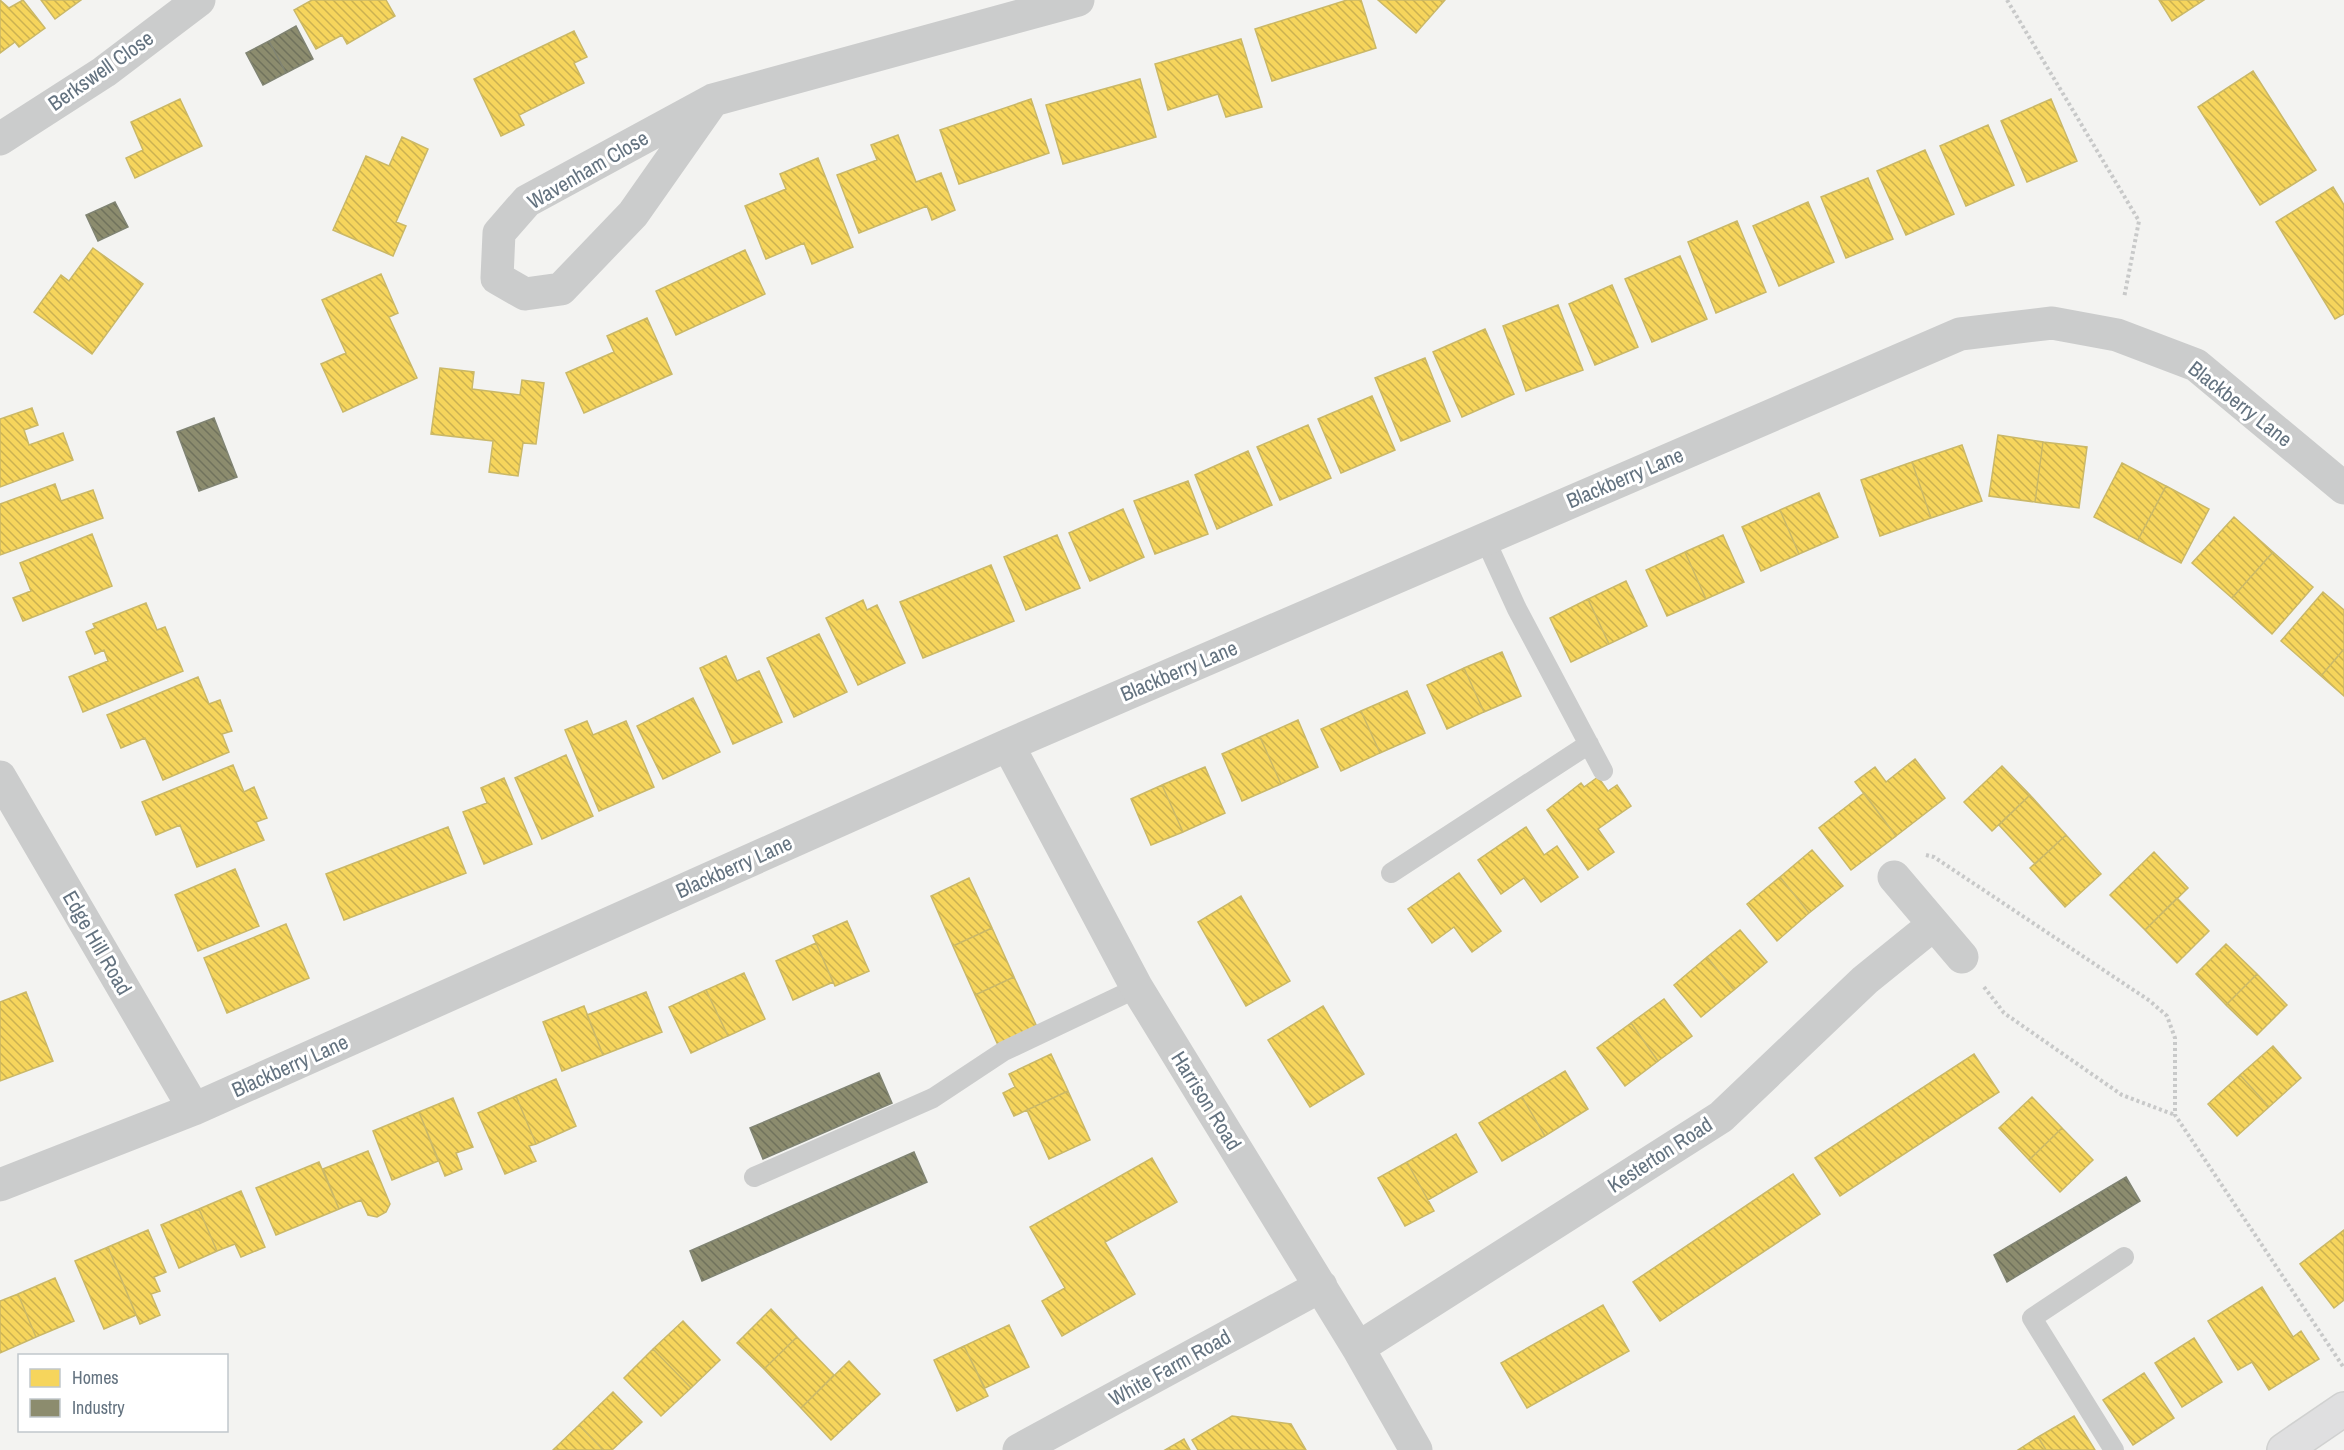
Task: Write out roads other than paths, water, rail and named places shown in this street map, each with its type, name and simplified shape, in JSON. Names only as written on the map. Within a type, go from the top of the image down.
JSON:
[{"type":"street","name":"Berkswell Close","points":[[0,140],[104,72],[200,0]]},
{"type":"street","name":"Wavenham Close","points":[[713,100],[633,214],[561,289],[525,294],[497,278],[499,233],[527,201],[713,100],[1078,0]]},
{"type":"street","name":"Blackberry Lane","points":[[0,1185],[194,1109],[1008,745],[1960,334],[2052,323],[2117,335],[2196,365],[2344,488]]},
{"type":"street","name":"Harrison Road","points":[[1008,745],[1137,988],[1321,1286],[1416,1450]]},
{"type":"street","name":"Edge Hill Road","points":[[0,777],[194,1109]]},
{"type":"street","points":[[1894,877],[1962,957]]},
{"type":"street","name":"Kesterton Road","points":[[1358,1348],[1721,1117],[1865,980],[1933,925]]},
{"type":"street","name":"White Farm Road","points":[[1019,1450],[1321,1286]]},
{"type":"street","points":[[2284,1450],[2344,1409]]},
{"type":"lane","points":[[1485,539],[1517,609],[1603,771]]},
{"type":"lane","points":[[1391,873],[1589,744]]},
{"type":"lane","points":[[754,1177],[933,1098],[1004,1051],[1137,988]]},
{"type":"lane","points":[[2114,1450],[2032,1318],[2124,1257]]}]
